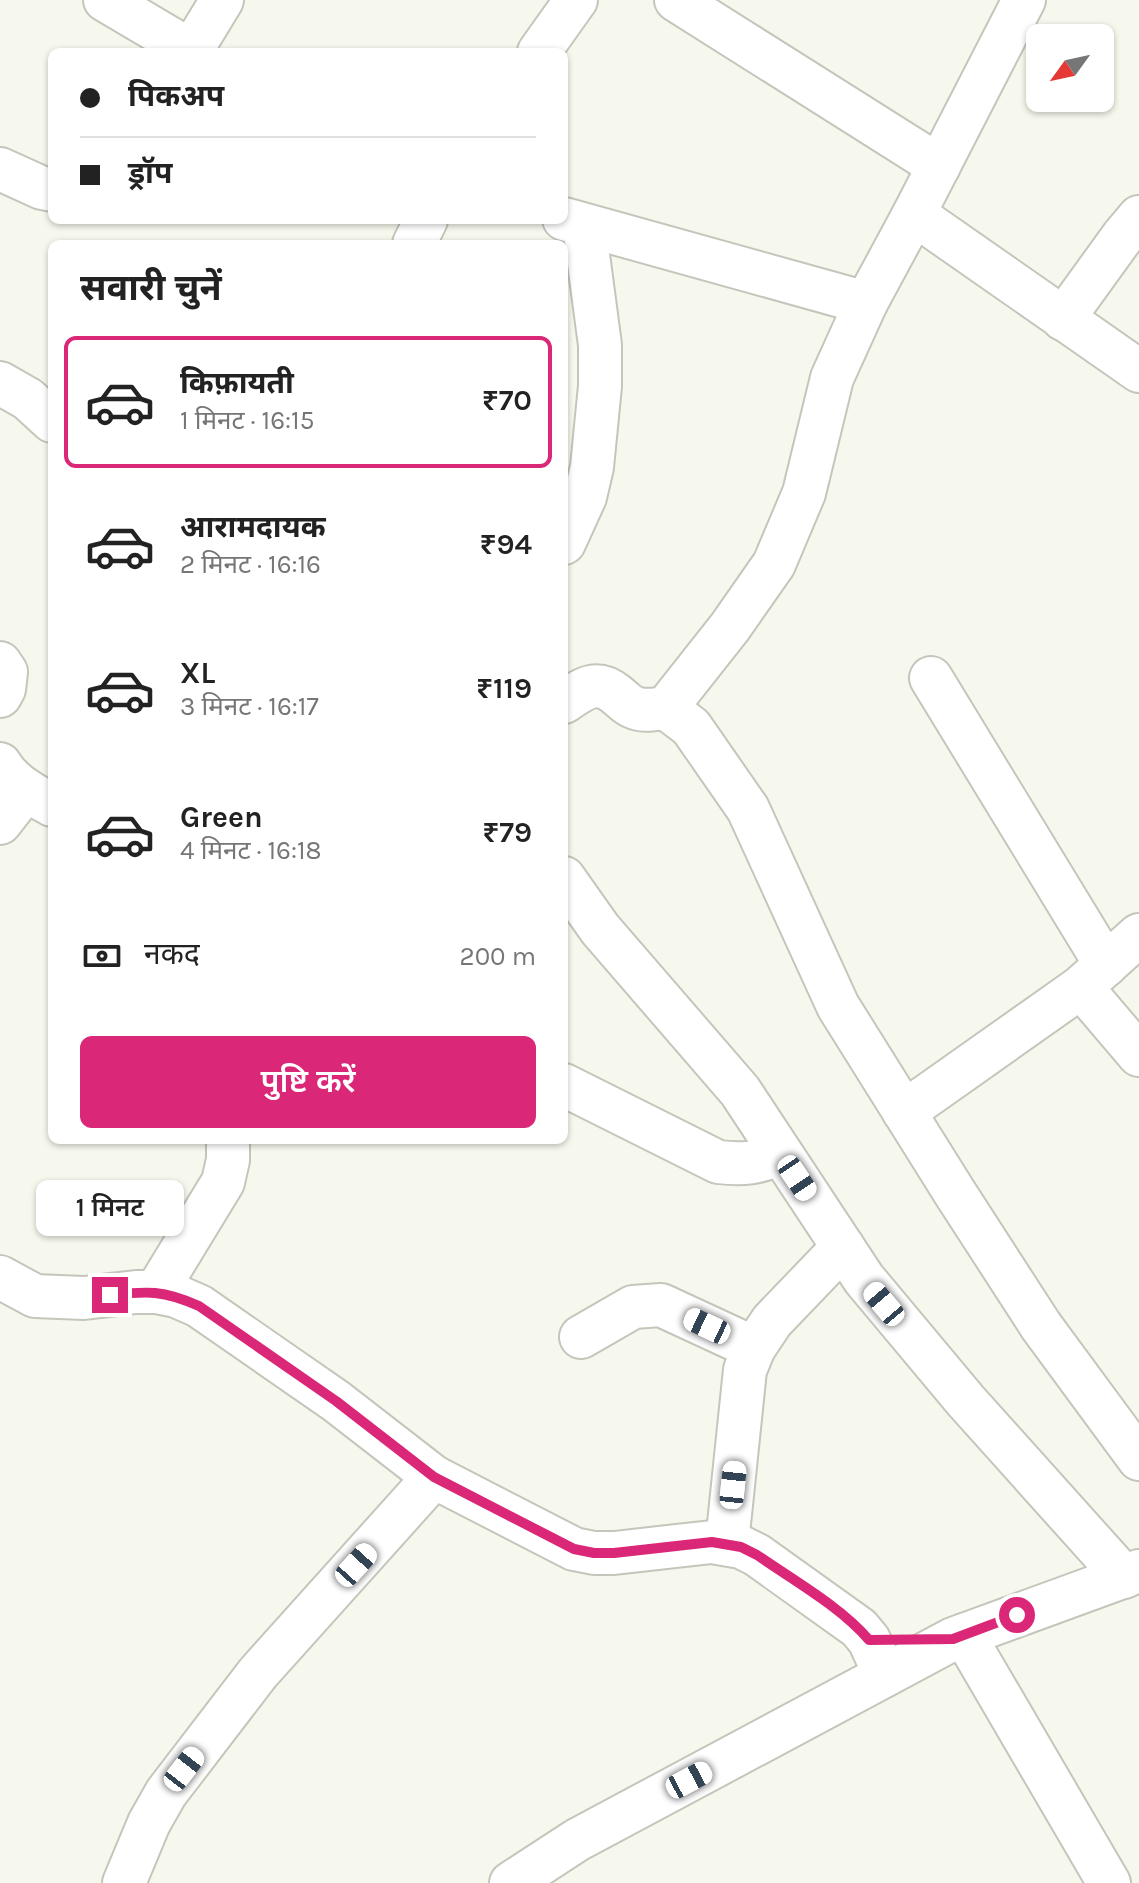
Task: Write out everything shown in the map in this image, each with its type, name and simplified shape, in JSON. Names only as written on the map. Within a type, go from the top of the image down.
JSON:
[{"type":"street","points":[[105,0],[185,48]]},
{"type":"street","points":[[194,48],[222,0]]},
{"type":"street","points":[[676,0],[939,166]]},
{"type":"street","points":[[666,708],[730,627],[774,564],[804,493],[832,378],[866,303],[1024,0]]},
{"type":"street","points":[[542,48],[571,2]]},
{"type":"street","points":[[0,169],[48,189]]},
{"type":"street","points":[[914,214],[1139,371]]},
{"type":"street","points":[[1063,319],[1139,217]]},
{"type":"street","points":[[568,534],[585,497],[592,467],[600,386],[600,345],[574,222],[866,303]]},
{"type":"street","points":[[0,383],[28,399],[48,417]]},
{"type":"street","points":[[0,663],[6,672],[0,696]]},
{"type":"street","points":[[931,678],[1139,1055]]},
{"type":"street","points":[[568,699],[592,686],[608,688],[633,708],[666,708],[691,727],[748,809],[838,1006],[1041,1326],[1139,1459]]},
{"type":"street","points":[[0,823],[26,786]]},
{"type":"street","points":[[511,1883],[877,1658],[965,1645],[1132,1574],[956,1389],[864,1279],[740,1091],[600,929],[568,884]]},
{"type":"street","points":[[904,1112],[1094,976],[1139,935]]},
{"type":"street","points":[[568,1087],[718,1162],[755,1163],[781,1154]]},
{"type":"street","points":[[156,1292],[223,1182],[228,1144]]},
{"type":"street","points":[[727,1543],[745,1370],[754,1348],[772,1321],[843,1247]]},
{"type":"street","points":[[0,1277],[35,1296],[84,1298],[136,1292],[176,1296],[199,1306],[336,1401],[434,1477],[574,1549],[614,1553],[712,1542],[741,1547],[757,1555],[859,1628],[877,1658]]},
{"type":"street","points":[[581,1337],[633,1307],[661,1305],[754,1348]]},
{"type":"street","points":[[124,1883],[149,1823],[166,1793],[258,1673],[434,1477]]},
{"type":"street","points":[[965,1645],[1109,1883]]},
{"type":"route","points":[[110,1295],[156,1292],[199,1306],[336,1401],[434,1477],[574,1549],[614,1553],[712,1542],[741,1547],[844,1616],[869,1640],[953,1639],[1017,1615]]}]
